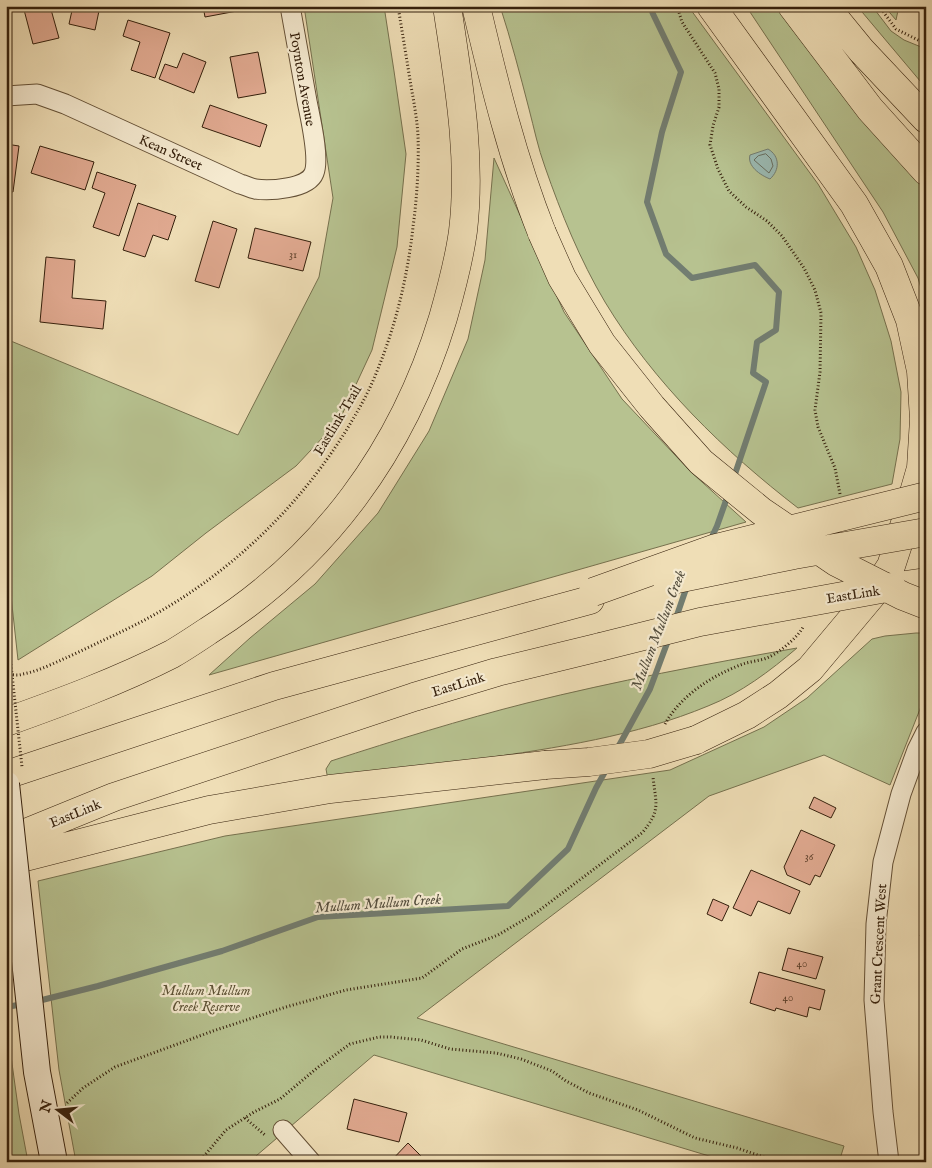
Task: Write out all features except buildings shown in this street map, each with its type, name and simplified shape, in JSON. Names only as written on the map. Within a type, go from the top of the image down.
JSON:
[{"type":"highway","points":[[6,722],[110,682],[172,654],[234,614],[286,574],[330,528],[370,475],[404,418],[432,355],[451,290],[463,231],[465,176],[464,119],[447,6]]},
{"type":"highway","points":[[476,6],[496,92],[526,193],[562,278],[602,344],[652,406],[701,462],[761,511],[836,562],[903,596],[926,605]]},
{"type":"highway","points":[[6,862],[209,810],[330,789],[649,754],[696,740],[747,715],[784,690],[810,669],[872,595],[891,566],[921,468],[924,419],[921,371],[910,320],[889,266],[854,204],[711,6]]},
{"type":"highway","points":[[792,6],[870,109],[926,171]]},
{"type":"highway","points":[[825,6],[861,50],[926,119]]},
{"type":"highway","points":[[6,775],[274,686],[523,618],[592,596],[716,548],[926,496]]},
{"type":"highway","points":[[592,596],[926,532]]},
{"type":"highway","name":"EastLink","points":[[6,841],[114,797],[414,697],[498,672],[700,622],[916,584]]},
{"type":"main road","points":[[6,784],[37,1072],[54,1162]]},
{"type":"street","name":"Poynton Avenue","points":[[290,6],[315,152]]},
{"type":"street","name":"Kean Street","points":[[6,96],[37,94],[66,104],[240,184],[255,189],[273,190],[306,182],[314,173],[315,152]]},
{"type":"street","name":"Grant Crescent West","points":[[889,1162],[874,1000],[876,924],[883,862],[900,794],[926,732]]},
{"type":"street","points":[[283,1130],[310,1162]]},
{"type":"path","name":"Eastlink Trail","points":[[6,673],[22,675],[44,668],[105,640],[153,616],[215,575],[257,539],[301,493],[358,411],[371,384],[395,318],[411,247],[416,206],[418,134],[398,6]]},
{"type":"path","points":[[879,6],[896,29],[926,44]]},
{"type":"path","points":[[199,1162],[226,1130],[254,1112],[280,1099],[317,1068],[350,1044],[391,1037],[421,1040],[450,1049],[496,1053],[521,1059],[552,1071],[589,1093],[638,1110],[695,1138],[737,1148],[778,1162]]},
{"type":"green space","points":[[304,6],[384,6],[406,154],[397,247],[372,350],[340,419],[296,466],[152,576],[18,660],[6,550],[6,339],[238,435],[319,277],[333,198]]},
{"type":"green space","points":[[500,6],[688,6],[818,184],[856,247],[875,290],[891,341],[901,392],[900,439],[892,484],[798,508],[717,439],[668,388],[645,360],[605,302],[587,270],[564,219],[540,153]]},
{"type":"green space","points":[[746,6],[778,6],[873,128],[926,183],[926,305],[918,278],[883,212]]},
{"type":"green space","points":[[857,6],[872,6],[891,31],[904,40],[926,49],[926,88]]},
{"type":"green space","points":[[884,6],[899,6],[896,20]]},
{"type":"green space","points":[[494,158],[564,312],[622,399],[691,472],[746,522],[209,675],[315,584],[378,513],[429,431],[468,339],[485,260]]},
{"type":"green space","name":"Mullum Mullum Creek Reserve","points":[[926,633],[926,694],[890,785],[824,755],[709,796],[417,1018],[844,1146],[839,1162],[729,1162],[374,1055],[249,1162],[76,1162],[59,1070],[38,881],[225,836],[670,770],[764,727],[807,698],[872,639]]},
{"type":"green space","points":[[797,648],[766,673],[732,695],[708,706],[653,725],[595,740],[537,750],[328,780],[326,769],[331,761],[477,716],[628,680]]},
{"type":"green space","points":[[6,1020],[19,1114],[28,1162],[6,1162]]},
{"type":"water","points":[[768,149],[777,159],[776,172],[770,179],[755,170],[750,163],[750,155]]},
{"type":"waterway","name":"Mullum Mullum Creek","points":[[650,6],[681,72],[662,132],[647,202],[666,254],[692,278],[755,265],[779,292],[776,330],[757,342],[753,373],[766,382],[733,480]]},
{"type":"waterway","name":"Mullum Mullum Creek","points":[[710,541],[729,492]]},
{"type":"waterway","name":"Mullum Mullum Creek","points":[[675,621],[688,583]]},
{"type":"waterway","name":"Mullum Mullum Creek","points":[[616,751],[650,689],[669,638]]},
{"type":"waterway","name":"Mullum Mullum Creek","points":[[34,1002],[222,951],[318,917],[508,906],[568,849],[607,768]]},
{"type":"waterway","name":"Mullum Mullum Creek","points":[[6,1007],[24,1004]]}]
